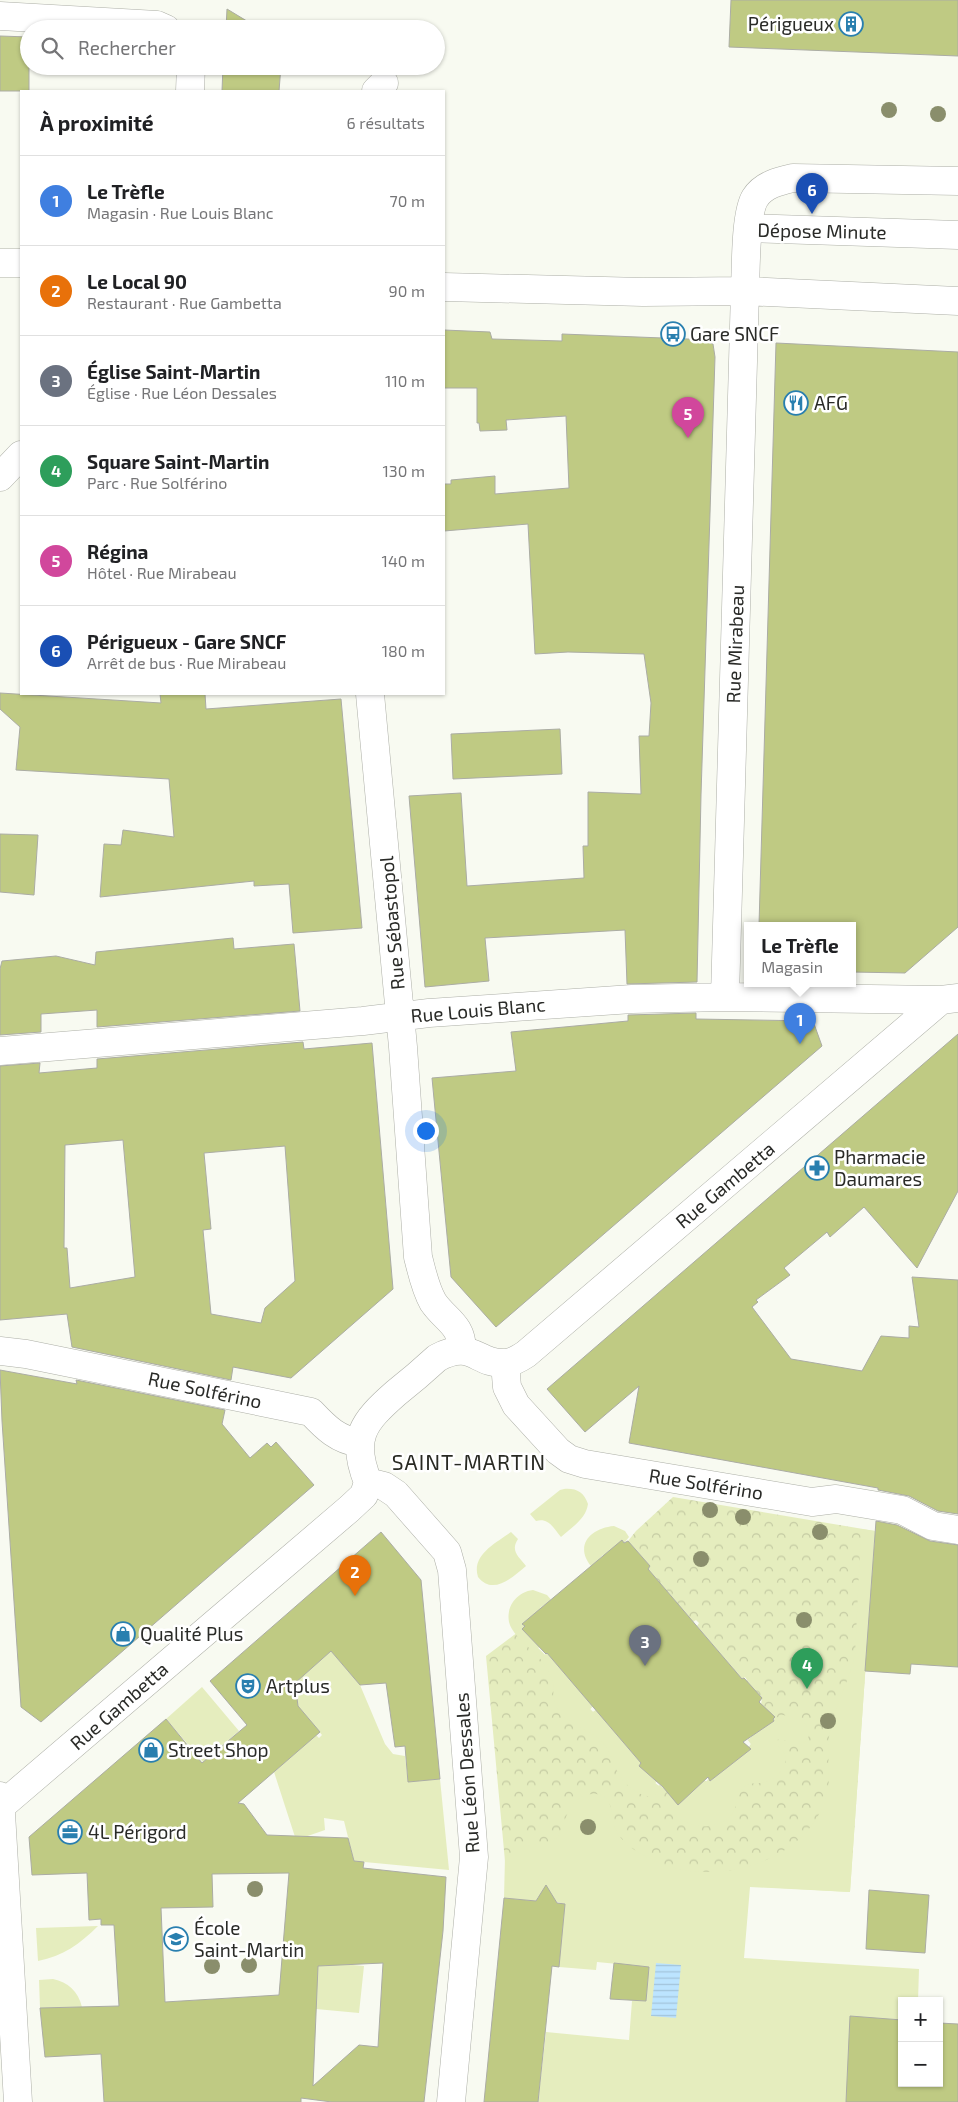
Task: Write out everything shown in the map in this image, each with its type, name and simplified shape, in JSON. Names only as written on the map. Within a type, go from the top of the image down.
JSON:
[{"type":"street","points":[[0,16],[78,20]]},
{"type":"street","points":[[190,90],[191,75]]},
{"type":"street","points":[[749,228],[750,211],[755,198],[762,190],[778,182],[793,178],[958,181]]},
{"type":"street","name":"Dépose Minute","points":[[745,291],[749,228],[958,235]]},
{"type":"street","points":[[0,263],[20,263]]},
{"type":"street","points":[[445,287],[643,292],[745,291],[958,301]]},
{"type":"street","name":"Rue Mirabeau","points":[[725,997],[745,291]]},
{"type":"street","points":[[0,477],[20,457]]},
{"type":"street","name":"Rue Sébastopol","points":[[370,695],[400,1017],[418,1257],[424,1282],[433,1302],[457,1328],[462,1341],[462,1350]]},
{"type":"street","name":"Rue Louis Blanc","points":[[0,1052],[429,1013],[632,999],[725,997],[949,999]]},
{"type":"street","name":"Rue Gambetta","points":[[505,1363],[526,1354],[949,999]]},
{"type":"street","points":[[368,1482],[361,1466],[360,1443],[364,1426],[374,1412],[437,1358],[449,1352],[462,1350],[493,1361],[505,1363]]},
{"type":"street","name":"Rue Solférino","points":[[0,1351],[26,1354],[311,1412],[334,1434],[348,1442],[360,1443]]},
{"type":"street","name":"Rue Solférino","points":[[505,1363],[508,1387],[516,1405],[558,1451],[569,1459],[585,1464],[812,1502],[836,1499],[902,1510],[933,1526],[958,1530]]},
{"type":"street","name":"Rue Gambetta","points":[[0,1803],[349,1509],[364,1495],[368,1482]]},
{"type":"street","name":"Rue Léon Dessales","points":[[368,1482],[384,1486],[396,1494],[448,1552],[452,1570],[474,1857],[451,2102]]},
{"type":"street","points":[[0,1803],[18,2102]]},
{"type":"green space","points":[[572,1489],[579,1492],[584,1496],[588,1504],[581,1518],[561,1537],[548,1522],[536,1521],[530,1514],[560,1490]]},
{"type":"green space","points":[[673,1497],[875,1531],[850,1892],[506,1872],[486,1656],[522,1629],[541,1645],[538,1648],[545,1655],[547,1653],[593,1706],[590,1709],[593,1712],[596,1710],[641,1763],[639,1766],[657,1781],[655,1783],[662,1788],[703,1778],[706,1782],[709,1779],[711,1781],[713,1779],[710,1776],[750,1749],[751,1744],[748,1740],[769,1722],[774,1721],[775,1717],[761,1705],[762,1698],[760,1695],[757,1697],[745,1683],[747,1680],[745,1677],[742,1679],[697,1626],[699,1623],[696,1620],[693,1622],[648,1569],[650,1566],[628,1541],[636,1531]]},
{"type":"green space","points":[[614,1526],[625,1531],[629,1537],[624,1543],[622,1540],[606,1558],[603,1555],[596,1567],[591,1566],[584,1551],[588,1539],[598,1530]]},
{"type":"green space","points":[[861,1529],[875,1531],[850,1892],[750,1887],[744,1958],[919,1969],[918,1997],[898,1997],[898,2026],[846,2102],[538,2102],[546,2032],[629,2040],[632,2001],[646,2001],[649,1967],[597,1962],[596,1970],[559,1967],[565,1904],[538,1897],[536,1901],[504,1898],[505,1857],[525,1846],[545,1843],[557,1838],[566,1816],[575,1803],[587,1795],[596,1794],[602,1796],[609,1803],[614,1825],[623,1841],[641,1854],[665,1865],[691,1871],[718,1872],[745,1867],[771,1858],[794,1844],[812,1825],[825,1801],[829,1785],[828,1745],[831,1726],[855,1655]]},
{"type":"green space","points":[[511,1532],[518,1539],[515,1547],[516,1554],[526,1566],[503,1583],[490,1585],[478,1577],[478,1562],[486,1550]]},
{"type":"green space","points":[[533,1590],[547,1595],[553,1602],[547,1607],[544,1605],[540,1608],[542,1611],[528,1623],[526,1621],[523,1623],[525,1626],[522,1629],[541,1645],[538,1648],[545,1655],[547,1653],[593,1706],[590,1709],[593,1712],[596,1710],[641,1763],[639,1766],[657,1781],[655,1783],[658,1786],[660,1785],[663,1788],[655,1795],[646,1796],[629,1786],[620,1776],[608,1750],[602,1742],[567,1719],[555,1705],[553,1683],[546,1667],[539,1657],[514,1632],[509,1622],[509,1611],[514,1601],[527,1591]]},
{"type":"green space","points":[[331,1651],[360,1685],[385,1744],[393,1754],[405,1756],[408,1782],[440,1779],[449,1870],[354,1861],[344,1821],[324,1818],[325,1830],[296,1840],[274,1772],[316,1735],[319,1738],[322,1735],[285,1691]]},
{"type":"green space","points":[[202,1687],[239,1731],[203,1762],[166,1719]]},
{"type":"green space","points":[[783,1715],[803,1720],[810,1732],[803,1744],[778,1739],[777,1745],[786,1755],[786,1760],[779,1774],[766,1782],[745,1786],[740,1792],[732,1814],[718,1824],[701,1826],[676,1817],[671,1811],[673,1799],[703,1778],[706,1782],[709,1779],[711,1781],[713,1779],[710,1776],[750,1749],[751,1744],[748,1740],[769,1722],[774,1721],[773,1719]]},
{"type":"green space","points":[[357,1924],[353,1965],[364,1966],[359,2013],[316,2009],[313,1966]]},
{"type":"green space","points":[[98,1926],[71,1948],[55,1956],[38,1961],[36,1928]]},
{"type":"green space","points":[[53,1979],[63,1982],[72,1988],[78,1996],[82,2007],[40,2008],[39,1980]]},
{"type":"water","points":[[656,1963],[681,1965],[676,2018],[651,2016]]},
{"type":"building","name":"Périgueux","points":[[731,0],[958,0],[958,56],[729,47]]},
{"type":"building","points":[[227,9],[245,20],[226,20]]},
{"type":"building","points":[[0,36],[20,37],[20,75],[29,75],[29,90],[0,91]]},
{"type":"building","points":[[223,75],[280,75],[279,90],[222,90]]},
{"type":"building","points":[[445,330],[490,332],[492,339],[562,341],[562,334],[688,339],[702,340],[713,344],[715,357],[697,982],[627,984],[625,930],[485,938],[489,981],[425,987],[409,796],[461,793],[467,886],[584,878],[583,846],[588,846],[588,792],[641,794],[639,736],[649,736],[651,703],[644,654],[568,652],[535,654],[528,524],[445,531],[445,484],[451,484],[451,480],[495,476],[495,494],[569,488],[566,416],[506,420],[507,430],[480,431],[479,423],[477,423],[477,388],[445,388]]},
{"type":"building","points":[[776,343],[958,352],[958,927],[905,973],[856,972],[856,922],[759,922]]},
{"type":"building","points":[[0,693],[161,703],[160,695],[205,695],[206,709],[341,699],[362,928],[293,933],[289,884],[254,886],[254,881],[100,897],[104,844],[121,845],[123,830],[174,837],[169,779],[16,770],[20,727],[0,709]]},
{"type":"building","points":[[560,729],[562,774],[453,779],[451,734]]},
{"type":"building","points":[[0,834],[38,835],[34,895],[0,892]]},
{"type":"building","points":[[233,938],[234,949],[294,944],[300,1011],[97,1027],[97,1010],[41,1014],[41,1032],[0,1035],[0,969],[2,961],[56,956],[95,965],[96,952]]},
{"type":"building","points":[[696,1013],[696,1019],[813,1021],[822,1046],[496,1327],[451,1277],[432,1078],[516,1071],[511,1032],[628,1021],[628,1015]]},
{"type":"building","points":[[958,1034],[958,1191],[917,1268],[864,1207],[830,1237],[827,1232],[784,1268],[790,1275],[756,1300],[758,1302],[752,1307],[791,1359],[862,1371],[881,1336],[909,1338],[909,1326],[919,1327],[912,1277],[958,1280],[958,1514],[938,1511],[909,1496],[878,1490],[878,1488],[629,1443],[639,1386],[585,1432],[547,1389]]},
{"type":"building","points":[[303,1042],[304,1049],[372,1043],[393,1289],[291,1378],[233,1367],[231,1380],[72,1347],[67,1314],[0,1320],[0,1066],[40,1063],[39,1073],[97,1068],[97,1059]],"holes":[[[123,1140],[135,1277],[70,1288],[67,1248],[64,1248],[65,1145]],[[285,1146],[295,1281],[265,1308],[261,1323],[211,1314],[203,1230],[211,1229],[204,1153]]]},
{"type":"building","points":[[0,1370],[77,1384],[76,1380],[225,1410],[222,1424],[250,1458],[267,1443],[271,1447],[276,1442],[314,1485],[41,1722],[21,1707]]},
{"type":"building","points":[[876,1521],[897,1525],[930,1541],[958,1545],[958,1667],[911,1664],[910,1674],[865,1671]]},
{"type":"building","points":[[381,1532],[421,1580],[440,1779],[408,1782],[405,1746],[395,1747],[386,1683],[360,1685],[331,1651],[295,1683],[298,1706],[320,1732],[238,1803],[244,1804],[267,1835],[348,1838],[354,1861],[364,1862],[363,1868],[446,1877],[443,1931],[424,2102],[332,2102],[301,2098],[301,2102],[104,2102],[101,2054],[45,2057],[40,2008],[119,2006],[114,1925],[101,1925],[101,1919],[89,1920],[87,1873],[32,1875],[29,1837],[166,1719],[202,1763],[247,1725],[210,1681]],"holes":[[[289,1873],[279,1995],[165,2002],[161,1908],[213,1907],[212,1874]],[[383,1963],[378,2047],[359,2045],[313,2086],[318,1966]]]},
{"type":"building","points":[[622,1540],[624,1543],[628,1541],[650,1566],[648,1569],[742,1679],[744,1678],[762,1698],[759,1702],[775,1717],[774,1721],[743,1742],[751,1749],[710,1781],[708,1777],[678,1805],[663,1787],[639,1766],[641,1763],[547,1653],[522,1629],[525,1626],[522,1624]]},
{"type":"building","points":[[546,1885],[557,1903],[565,1904],[559,1967],[552,1966],[538,2102],[484,2102],[504,1898],[536,1901]]},
{"type":"building","points":[[869,1890],[929,1895],[925,1953],[866,1949]]},
{"type":"building","points":[[614,1963],[649,1967],[646,2001],[610,1999]]},
{"type":"building","points":[[850,2016],[898,2020],[898,2087],[943,2087],[943,2023],[958,2024],[958,2102],[846,2102]]},
{"type":"place","name":"Périgueux","points":[[851,24]]},
{"type":"place","name":"Périgueux - Gare SNCF","points":[[812,214]]},
{"type":"place","name":"Gare SNCF","points":[[673,334]]},
{"type":"place","name":"AFG","points":[[796,403]]},
{"type":"place","name":"Régina","points":[[688,438]]},
{"type":"place","name":"Le Trèfle","points":[[800,1044]]},
{"type":"place","name":"Pharmacie Daumares","points":[[817,1168]]},
{"type":"place","name":"Le Local 90","points":[[355,1596]]},
{"type":"place","name":"Qualité Plus","points":[[123,1634]]},
{"type":"place","name":"Église Saint-Martin","points":[[645,1666]]},
{"type":"place","name":"Artplus","points":[[248,1686]]},
{"type":"place","name":"Square Saint-Martin","points":[[807,1689]]},
{"type":"place","name":"Street Shop","points":[[151,1750]]},
{"type":"place","name":"4L Périgord","points":[[70,1832]]},
{"type":"place","name":"École Saint-Martin","points":[[176,1939]]},
{"type":"district","name":"SAINT-MARTIN","points":[[469,1463]]}]
